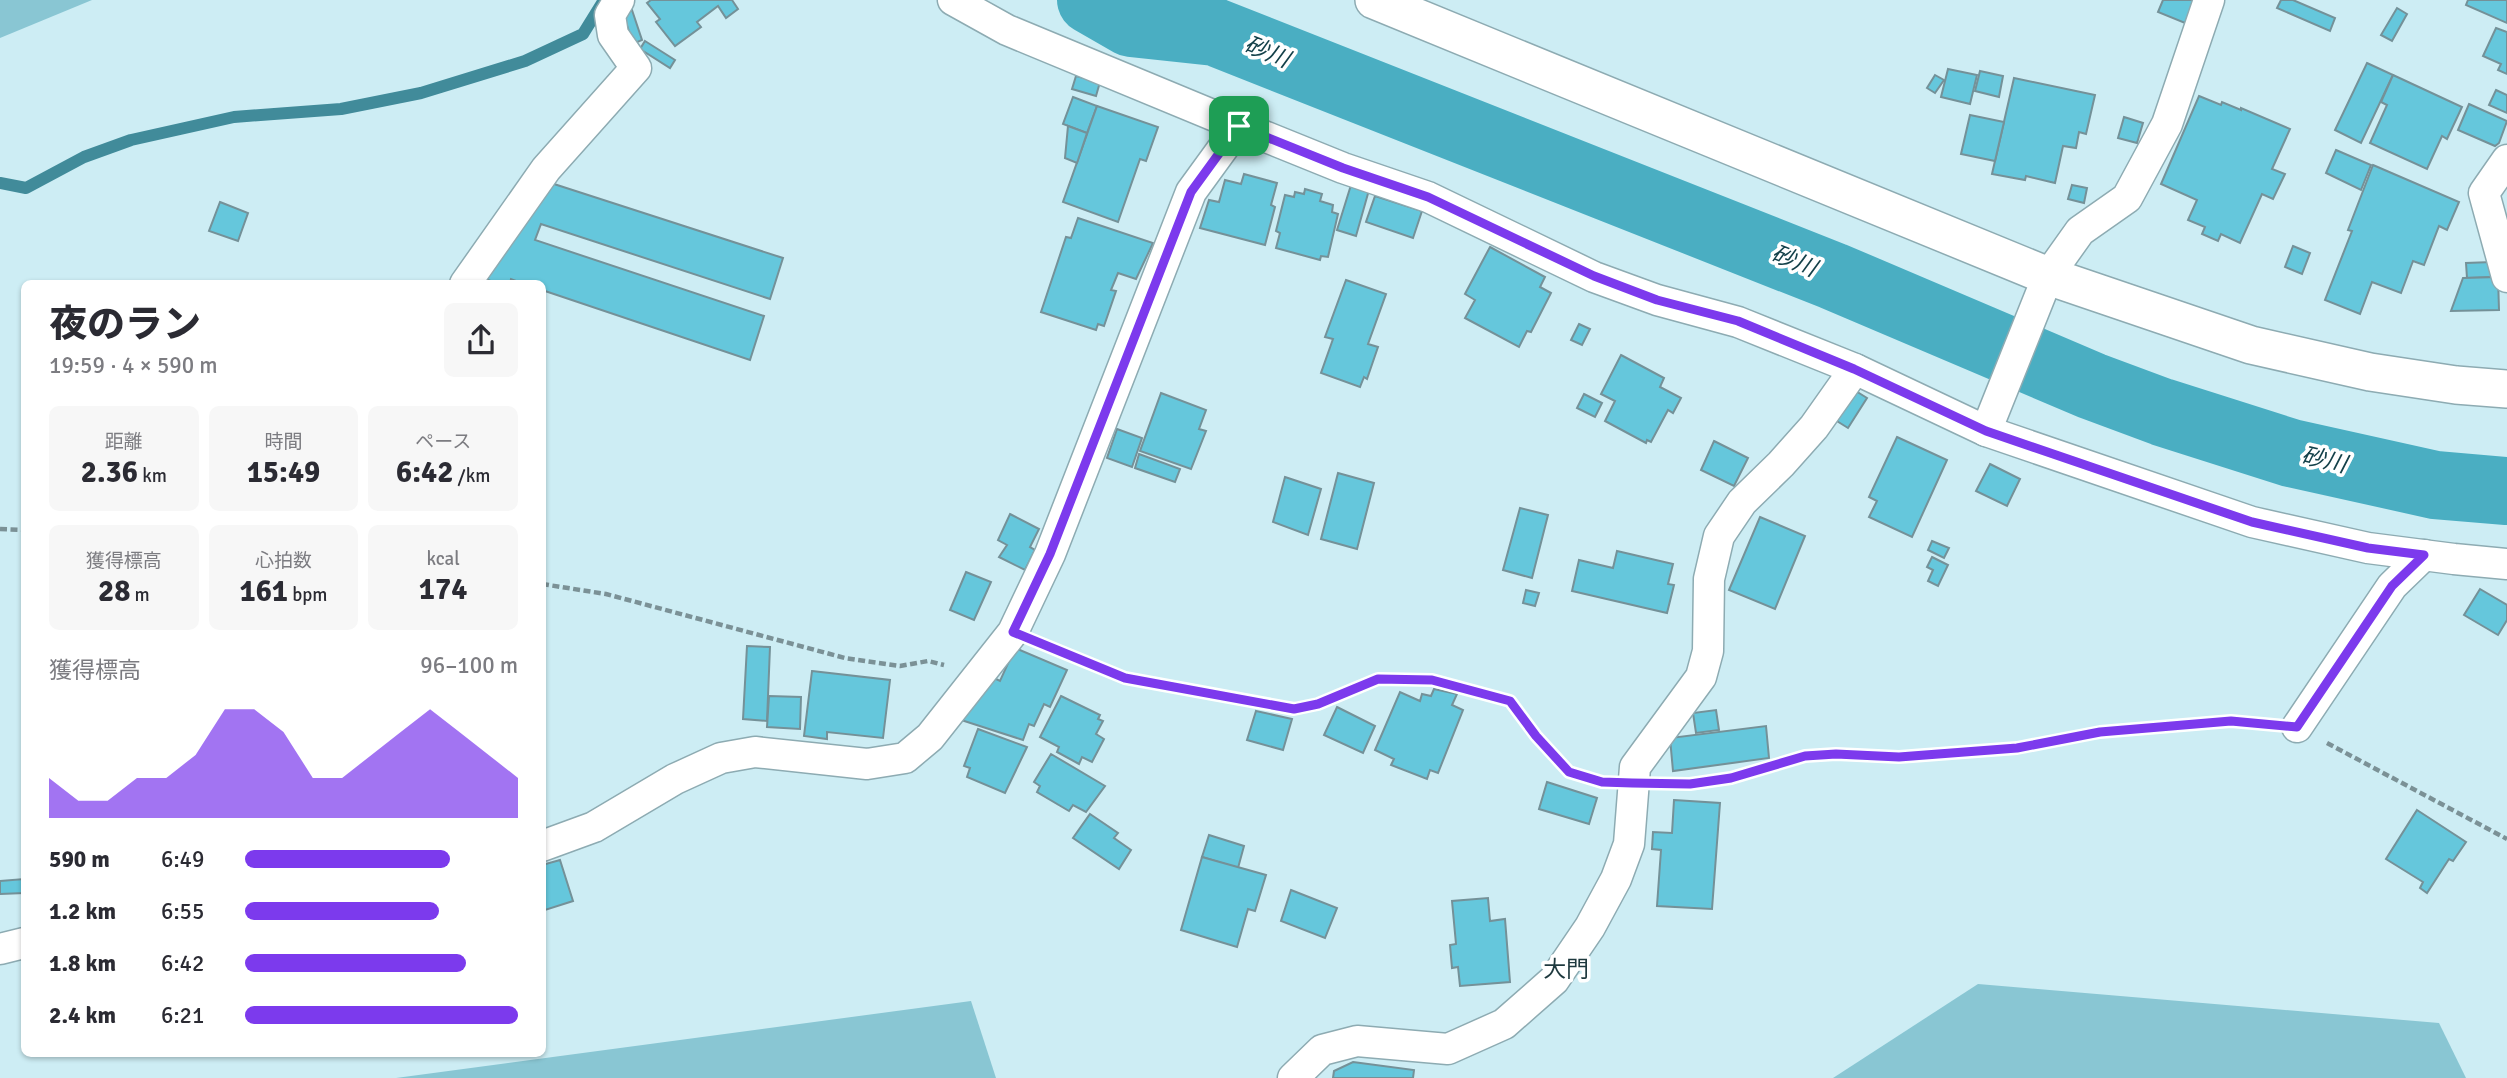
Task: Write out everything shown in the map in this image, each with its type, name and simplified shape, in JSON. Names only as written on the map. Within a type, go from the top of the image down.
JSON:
[{"type":"street","points":[[468,280],[547,169],[636,68],[613,35],[610,15],[619,0]]},
{"type":"street","points":[[953,0],[1007,30],[1343,168],[1428,197],[1594,276],[1657,300],[1738,321],[1989,423],[2252,522],[2368,548],[2507,564]]},
{"type":"street","points":[[1374,0],[2043,288],[2251,345],[2370,372],[2456,385],[2507,389]]},
{"type":"street","points":[[1989,423],[2043,288],[2080,231],[2127,198],[2167,124],[2209,0]]},
{"type":"street","points":[[546,845],[594,827],[675,779],[721,758],[755,752],[867,764],[905,758],[930,737],[1013,632],[1050,554],[1191,192],[1239,126]]},
{"type":"street","points":[[2507,160],[2484,193],[2507,278]]},
{"type":"street","points":[[1293,1078],[1322,1050],[1357,1041],[1448,1049],[1504,1024],[1554,980],[1590,927],[1616,879],[1629,844],[1632,783],[1636,766],[1700,677],[1708,651],[1709,579],[1719,536],[1742,502],[1782,464],[1814,427],[1854,369]]},
{"type":"street","points":[[2297,727],[2392,586],[2424,555]]},
{"type":"street","points":[[0,949],[21,944]]},
{"type":"path","points":[[0,528],[21,530]]},
{"type":"path","points":[[546,585],[606,594],[845,659],[900,666],[928,662],[980,674]]},
{"type":"path","points":[[1013,632],[1125,678],[1294,709],[1318,704],[1378,679],[1432,680],[1510,701],[1536,736],[1569,772],[1602,782],[1690,784],[1731,778],[1805,756],[1836,754],[1899,757],[2017,748],[2100,732],[2231,721],[2297,727],[2507,839]]},
{"type":"shaded area","points":[[0,0],[92,0],[0,38]]},
{"type":"shaded area","points":[[1978,984],[2439,1023],[2466,1078],[1833,1078]]},
{"type":"shaded area","points":[[971,1001],[996,1078],[396,1078]]},
{"type":"building","points":[[651,0],[732,0],[738,9],[726,18],[718,6],[697,22],[701,27],[675,46],[656,22],[660,19],[647,3]]},
{"type":"building","points":[[2163,0],[2195,0],[2185,23],[2158,12]]},
{"type":"building","points":[[2281,0],[2293,0],[2335,18],[2330,31],[2277,8]]},
{"type":"building","points":[[2468,0],[2507,0],[2507,23],[2466,5]]},
{"type":"building","points":[[2397,8],[2407,14],[2392,41],[2381,35]]},
{"type":"building","points":[[632,10],[642,40],[633,44],[623,13]]},
{"type":"building","points":[[2496,28],[2507,32],[2507,74],[2498,70],[2501,64],[2483,56]]},
{"type":"building","points":[[645,41],[675,60],[670,68],[640,49]]},
{"type":"building","points":[[2367,63],[2393,75],[2361,143],[2335,130]]},
{"type":"building","points":[[1948,69],[1977,75],[1970,104],[1941,97]]},
{"type":"building","points":[[1980,71],[2003,76],[1999,97],[1975,91]]},
{"type":"building","points":[[1935,75],[1944,80],[1935,93],[1927,88]]},
{"type":"building","points":[[2393,75],[2462,107],[2447,139],[2442,136],[2427,169],[2370,143],[2387,105],[2381,102]]},
{"type":"building","points":[[1076,76],[1100,82],[1096,96],[1072,89]]},
{"type":"building","points":[[2014,78],[2095,95],[2086,134],[2079,132],[2076,148],[2063,146],[2055,183],[2026,176],[2025,180],[1992,174]]},
{"type":"building","points":[[2496,90],[2507,95],[2507,113],[2489,105]]},
{"type":"building","points":[[2199,96],[2221,105],[2222,102],[2241,108],[2290,129],[2272,169],[2285,174],[2273,199],[2262,194],[2240,243],[2221,234],[2218,241],[2202,234],[2205,227],[2188,220],[2197,200],[2161,184]]},
{"type":"building","points":[[1073,97],[1097,106],[1087,133],[1063,124]]},
{"type":"building","points":[[2469,104],[2507,121],[2499,143],[2495,146],[2458,130]]},
{"type":"building","points":[[1097,106],[1158,127],[1146,161],[1140,159],[1118,222],[1063,202]]},
{"type":"building","points":[[1970,115],[2004,122],[1995,161],[1961,154]]},
{"type":"building","points":[[2124,117],[2143,123],[2137,143],[2118,138]]},
{"type":"building","points":[[1068,126],[1087,133],[1077,163],[1065,158]]},
{"type":"building","points":[[2336,150],[2371,165],[2361,190],[2326,173]]},
{"type":"building","points":[[2373,165],[2459,202],[2447,230],[2439,226],[2424,265],[2413,261],[2401,293],[2372,282],[2360,314],[2325,300],[2352,231],[2348,230]]},
{"type":"building","points":[[1244,174],[1277,183],[1271,205],[1275,207],[1265,245],[1200,228],[1209,200],[1219,202],[1225,180],[1241,184]]},
{"type":"building","points":[[554,184],[783,258],[770,299],[541,224],[535,240],[764,316],[750,360],[546,291],[546,280],[483,278]]},
{"type":"building","points":[[1351,185],[1369,190],[1356,236],[1337,230]]},
{"type":"building","points":[[2072,185],[2087,188],[2084,203],[2068,199]]},
{"type":"building","points":[[1305,189],[1322,194],[1320,201],[1333,205],[1332,212],[1338,214],[1328,257],[1321,256],[1320,260],[1276,248],[1280,233],[1276,231],[1285,195],[1294,197],[1295,192],[1304,194]]},
{"type":"building","points":[[1375,196],[1422,211],[1413,238],[1366,222]]},
{"type":"building","points":[[220,202],[248,213],[238,241],[209,231]]},
{"type":"building","points":[[1078,218],[1153,243],[1136,279],[1118,273],[1111,290],[1116,291],[1104,326],[1098,324],[1096,330],[1041,312],[1066,237],[1071,238]]},
{"type":"building","points":[[2293,246],[2310,253],[2302,274],[2285,267]]},
{"type":"building","points":[[1490,247],[1545,277],[1540,287],[1551,293],[1531,332],[1527,331],[1519,347],[1465,318],[1475,300],[1465,294]]},
{"type":"building","points":[[2492,262],[2494,277],[2467,278],[2466,263]]},
{"type":"building","points":[[2498,277],[2499,310],[2451,311],[2463,278]]},
{"type":"building","points":[[1346,280],[1386,294],[1368,344],[1378,347],[1367,379],[1364,377],[1360,387],[1321,373],[1333,339],[1325,337]]},
{"type":"building","points":[[1579,324],[1590,329],[1582,345],[1571,340]]},
{"type":"building","points":[[1621,355],[1664,378],[1660,387],[1681,398],[1673,413],[1668,410],[1651,442],[1647,440],[1646,443],[1605,421],[1615,401],[1601,394]]},
{"type":"building","points":[[1851,388],[1867,398],[1848,428],[1832,418]]},
{"type":"building","points":[[1161,393],[1206,410],[1199,429],[1206,431],[1191,469],[1140,451]]},
{"type":"building","points":[[1584,394],[1602,403],[1595,417],[1577,408]]},
{"type":"building","points":[[1117,429],[1142,438],[1132,467],[1107,458]]},
{"type":"building","points":[[1897,437],[1947,460],[1912,537],[1869,517],[1877,501],[1869,497]]},
{"type":"building","points":[[1714,441],[1748,458],[1734,486],[1701,470]]},
{"type":"building","points":[[1139,454],[1180,469],[1175,482],[1135,468]]},
{"type":"building","points":[[1990,464],[2020,479],[2007,506],[1976,491]]},
{"type":"building","points":[[1338,473],[1374,483],[1357,549],[1321,539]]},
{"type":"building","points":[[1285,477],[1321,489],[1308,535],[1273,522]]},
{"type":"building","points":[[1520,508],[1548,515],[1532,578],[1503,570]]},
{"type":"building","points":[[1010,514],[1039,529],[1030,547],[1035,550],[1025,570],[999,557],[1007,545],[998,540]]},
{"type":"building","points":[[1760,517],[1805,536],[1775,609],[1729,590]]},
{"type":"building","points":[[1932,541],[1949,548],[1944,558],[1928,550]]},
{"type":"building","points":[[1617,551],[1673,564],[1668,584],[1674,585],[1667,613],[1572,591],[1579,560],[1613,568]]},
{"type":"building","points":[[1932,557],[1948,565],[1938,586],[1928,581],[1933,570],[1927,567]]},
{"type":"building","points":[[966,572],[991,582],[974,620],[950,610]]},
{"type":"building","points":[[2480,589],[2507,605],[2507,620],[2498,635],[2464,615]]},
{"type":"building","points":[[1526,590],[1539,593],[1535,606],[1523,603]]},
{"type":"building","points":[[747,646],[770,647],[767,721],[743,719]]},
{"type":"building","points":[[1015,648],[1067,670],[1050,707],[1044,704],[1034,726],[1029,724],[1023,740],[958,719],[992,677],[1000,681]]},
{"type":"building","points":[[812,671],[890,680],[883,738],[827,732],[827,739],[804,736]]},
{"type":"building","points":[[1434,689],[1457,694],[1452,705],[1463,710],[1438,773],[1430,770],[1427,779],[1391,765],[1394,759],[1375,750],[1400,692],[1420,701],[1422,694],[1431,696]]},
{"type":"building","points":[[769,696],[801,697],[800,729],[767,727]]},
{"type":"building","points":[[1061,696],[1100,715],[1098,719],[1103,721],[1096,734],[1104,739],[1092,762],[1082,757],[1079,764],[1057,752],[1059,747],[1040,737]]},
{"type":"building","points":[[1337,707],[1375,726],[1363,753],[1324,735]]},
{"type":"building","points":[[1716,710],[1719,730],[1696,733],[1693,713]]},
{"type":"building","points":[[1256,711],[1292,719],[1283,750],[1247,740]]},
{"type":"building","points":[[1766,726],[1769,758],[1673,771],[1670,738]]},
{"type":"building","points":[[978,729],[1027,747],[1005,793],[967,777],[970,768],[964,766]]},
{"type":"building","points":[[1051,754],[1105,786],[1086,812],[1073,805],[1069,811],[1037,792],[1040,786],[1034,782]]},
{"type":"building","points":[[1547,782],[1597,798],[1589,824],[1539,809]]},
{"type":"building","points":[[1674,800],[1720,803],[1712,909],[1657,906],[1661,850],[1652,849],[1653,832],[1672,833]]},
{"type":"building","points":[[2417,810],[2466,842],[2453,861],[2449,859],[2427,893],[2420,888],[2423,882],[2386,859]]},
{"type":"building","points":[[1090,814],[1118,833],[1114,838],[1131,850],[1119,869],[1073,838]]},
{"type":"building","points":[[1209,835],[1244,846],[1238,868],[1202,857]]},
{"type":"building","points":[[1202,857],[1266,875],[1255,911],[1248,909],[1237,947],[1181,930]]},
{"type":"building","points":[[560,860],[573,901],[546,910],[546,864]]},
{"type":"building","points":[[21,879],[21,893],[0,894],[0,881]]},
{"type":"building","points":[[1291,890],[1337,908],[1325,938],[1281,921]]},
{"type":"building","points":[[1488,898],[1490,921],[1505,919],[1510,982],[1460,986],[1458,967],[1452,968],[1450,945],[1456,944],[1452,901]]},
{"type":"building","points":[[1353,1062],[1414,1070],[1413,1078],[1333,1078],[1334,1071]]},
{"type":"waterway","points":[[0,183],[26,188],[84,157],[131,140],[234,117],[341,109],[421,93],[525,61],[583,34],[604,0]]},
{"type":"waterway","name":"砂川","points":[[1091,0],[1131,23],[1215,32],[1833,276],[2092,386],[2162,412],[2291,453],[2435,485],[2507,491]]},
{"type":"district","name":"大門","points":[[1566,969]]},
{"type":"route","points":[[1239,126],[1343,168],[1428,197],[1594,276],[1657,300],[1738,321],[1854,369],[1986,431],[2252,522],[2368,548],[2424,555],[2392,586],[2297,727],[2231,721],[2100,732],[2017,748],[1899,757],[1836,754],[1805,756],[1731,778],[1690,784],[1602,782],[1569,772],[1536,736],[1510,701],[1432,680],[1378,679],[1318,704],[1294,709],[1189,692],[1125,678],[1013,632],[1050,554],[1191,192],[1239,126]]}]
